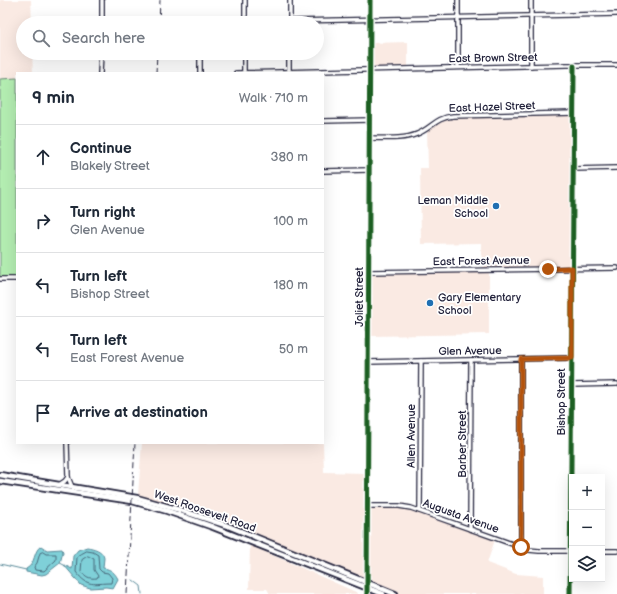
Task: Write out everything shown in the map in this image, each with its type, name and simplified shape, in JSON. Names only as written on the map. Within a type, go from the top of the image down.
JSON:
[{"type":"main road","name":"West Roosevelt Road","points":[[0,475],[137,498],[192,513],[228,526],[367,584],[383,594]]},
{"type":"main road","name":"West Roosevelt Road","points":[[0,481],[132,502],[173,513],[213,526],[395,594]]},
{"type":"street","points":[[102,0],[102,16]]},
{"type":"street","points":[[245,0],[245,16]]},
{"type":"street","points":[[290,0],[290,16]]},
{"type":"street","name":"Joliet Street","points":[[367,594],[370,0]]},
{"type":"street","points":[[458,0],[458,68]]},
{"type":"street","points":[[531,0],[531,66]]},
{"type":"street","points":[[324,21],[617,14]]},
{"type":"street","points":[[100,72],[101,60]]},
{"type":"street","points":[[200,60],[200,72]]},
{"type":"street","points":[[244,60],[244,72]]},
{"type":"street","points":[[289,60],[289,72]]},
{"type":"street","name":"East Brown Street","points":[[289,72],[617,65]]},
{"type":"street","name":"Bishop Street","points":[[571,546],[574,66]]},
{"type":"street","name":"East Hazel Street","points":[[369,138],[414,136],[425,130],[435,121],[448,116],[574,113]]},
{"type":"street","points":[[324,121],[370,120]]},
{"type":"street","points":[[573,169],[617,168]]},
{"type":"street","points":[[324,171],[369,170]]},
{"type":"street","name":"East Forest Avenue","points":[[369,272],[617,268]]},
{"type":"street","points":[[0,279],[16,279]]},
{"type":"street","name":"Glen Avenue","points":[[368,362],[572,358]]},
{"type":"street","points":[[521,359],[521,547]]},
{"type":"street","name":"Barber Street","points":[[470,529],[471,360]]},
{"type":"street","name":"Allen Avenue","points":[[420,511],[421,361]]},
{"type":"street","points":[[572,385],[617,384]]},
{"type":"street","points":[[68,444],[68,477],[72,487]]},
{"type":"street","points":[[59,485],[68,477]]},
{"type":"street","name":"Augusta Avenue","points":[[367,506],[402,506],[539,552],[569,551]]},
{"type":"street","points":[[605,551],[617,551]]},
{"type":"street","name":"Bishop Street","points":[[570,582],[570,594]]},
{"type":"shaded area","points":[[0,0],[31,0],[32,16],[16,16],[16,60],[32,60],[33,72],[16,72],[16,78],[0,79]]},
{"type":"shaded area","points":[[408,42],[408,70],[372,71],[372,43]]},
{"type":"shaded area","name":"Leman Middle School","points":[[572,115],[571,267],[482,268],[481,243],[421,244],[420,168],[428,168],[427,130],[436,122],[454,117]]},
{"type":"shaded area","name":"Gary Elementary School","points":[[489,271],[489,334],[371,336],[370,273]]},
{"type":"shaded area","points":[[142,444],[323,444],[324,472],[365,473],[365,578],[221,522],[161,501],[138,495]]},
{"type":"shaded area","points":[[402,503],[496,537],[487,563],[516,574],[543,576],[543,594],[399,594],[369,581],[370,504]]},
{"type":"shaded area","points":[[250,545],[358,594],[270,594],[267,589],[249,589]]},
{"type":"green space","points":[[16,78],[16,280],[0,281],[0,79]]},
{"type":"water","points":[[41,546],[47,550],[62,549],[63,552],[60,563],[46,574],[42,575],[26,572],[26,569],[31,564],[38,548]]},
{"type":"water","points":[[87,547],[102,553],[104,558],[103,568],[108,569],[116,575],[118,579],[113,588],[90,588],[81,585],[64,565],[72,569],[73,556],[78,550]]},
{"type":"waterway","points":[[60,563],[64,565]]},
{"type":"waterway","points":[[0,564],[26,570]]},
{"type":"waterway","points":[[133,580],[141,586],[142,594]]},
{"type":"railway","points":[[159,16],[160,0]]},
{"type":"railway","points":[[156,72],[157,60]]},
{"type":"railway","points":[[127,594],[135,444]]},
{"type":"cycle path","points":[[367,594],[370,0]]},
{"type":"cycle path","points":[[570,594],[574,66]]},
{"type":"place","name":"Leman Middle School","points":[[496,206]]},
{"type":"place","name":"Gary Elementary School","points":[[430,303]]},
{"type":"route","points":[[521,547],[521,359],[572,358],[572,268],[548,269]]}]
